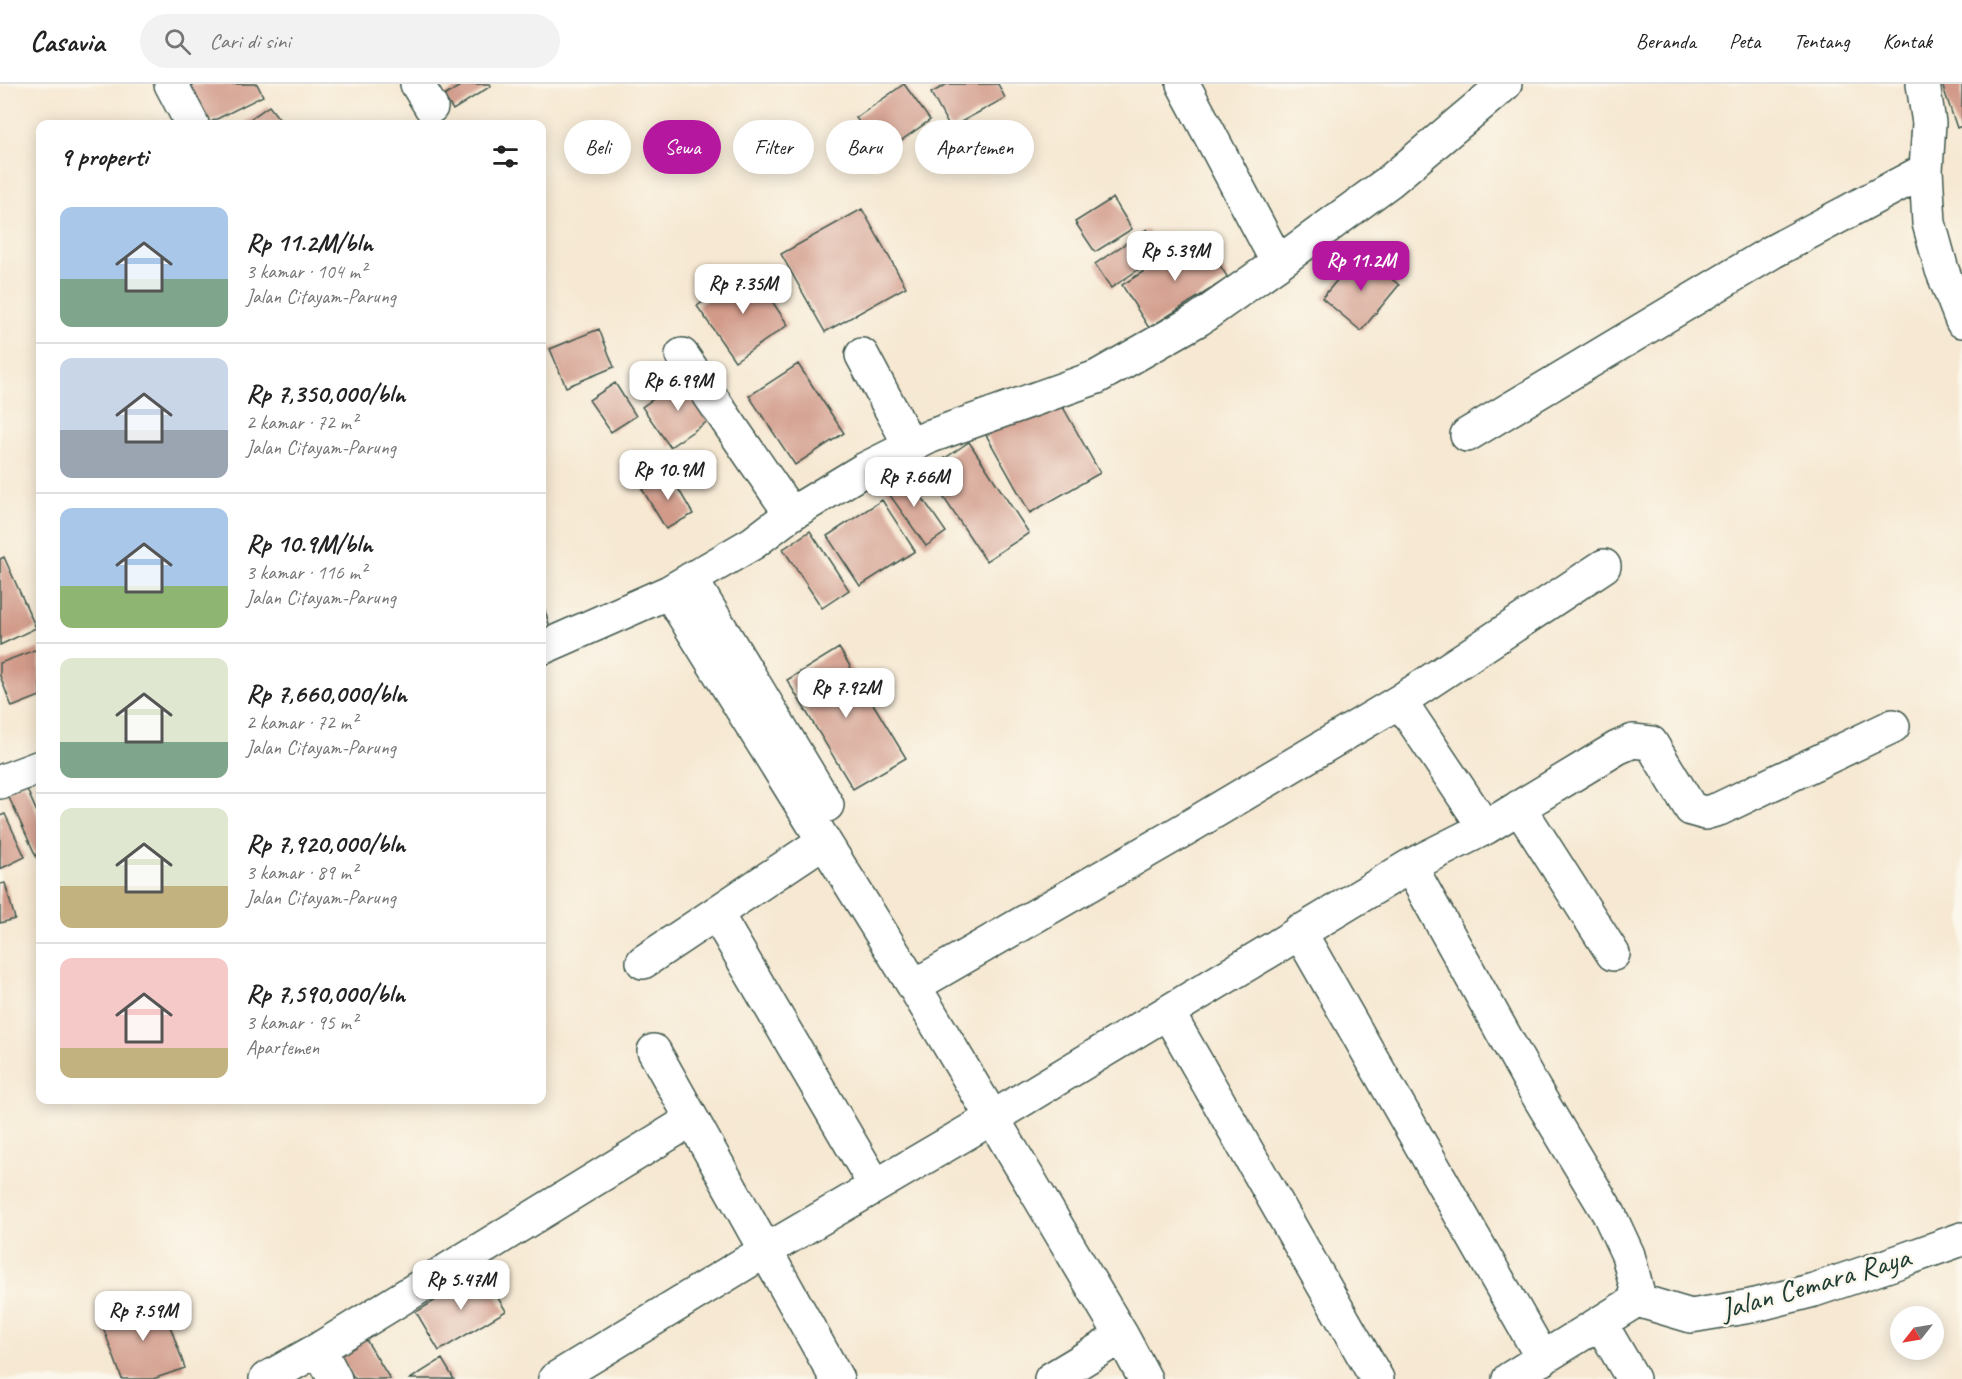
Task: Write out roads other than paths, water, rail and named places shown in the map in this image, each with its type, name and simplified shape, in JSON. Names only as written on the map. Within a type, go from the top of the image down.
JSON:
[{"type":"street","points":[[171,84],[190,120]]},
{"type":"street","points":[[1183,84],[1278,263]]},
{"type":"street","points":[[546,646],[680,585],[753,543],[790,514],[865,470],[932,436],[1097,377],[1199,319],[1390,181],[1505,84]]},
{"type":"street","points":[[1923,84],[1929,123],[1926,170],[1929,223],[1942,270],[1962,321]]},
{"type":"street","points":[[1467,435],[1772,252],[1926,170]]},
{"type":"street","points":[[682,355],[790,514]]},
{"type":"street","points":[[862,356],[911,447]]},
{"type":"street","points":[[914,986],[1400,701],[1604,566]]},
{"type":"street","points":[[680,585],[824,841],[914,986],[1122,1336],[1145,1379]]},
{"type":"street","points":[[680,585],[851,845],[846,878]]},
{"type":"street","points":[[1400,701],[1485,828]]},
{"type":"street","points":[[561,1377],[875,1185],[1168,1013],[1299,931],[1410,866],[1485,828],[1617,748],[1633,741],[1651,743],[1691,809],[1705,813],[1719,809],[1893,726]]},
{"type":"street","points":[[0,782],[36,768]]},
{"type":"street","points":[[1519,807],[1612,954]]},
{"type":"street","points":[[643,962],[824,841]]},
{"type":"street","points":[[1410,866],[1533,1087],[1609,1214],[1628,1255],[1637,1290],[1638,1300],[1509,1379]]},
{"type":"street","points":[[716,913],[875,1185]]},
{"type":"street","points":[[1299,931],[1543,1359]]},
{"type":"street","points":[[1168,1013],[1377,1379]]},
{"type":"street","points":[[654,1052],[837,1379]]},
{"type":"street","points":[[266,1379],[319,1349],[691,1119]]},
{"type":"street","name":"Jalan Cemara Raya","points":[[1638,1300],[1691,1316],[1751,1306],[1814,1290],[1962,1239]]},
{"type":"street","points":[[1601,1324],[1633,1379]]},
{"type":"street","points":[[1051,1379],[1122,1336]]},
{"type":"street","points":[[319,1349],[334,1379]]}]
